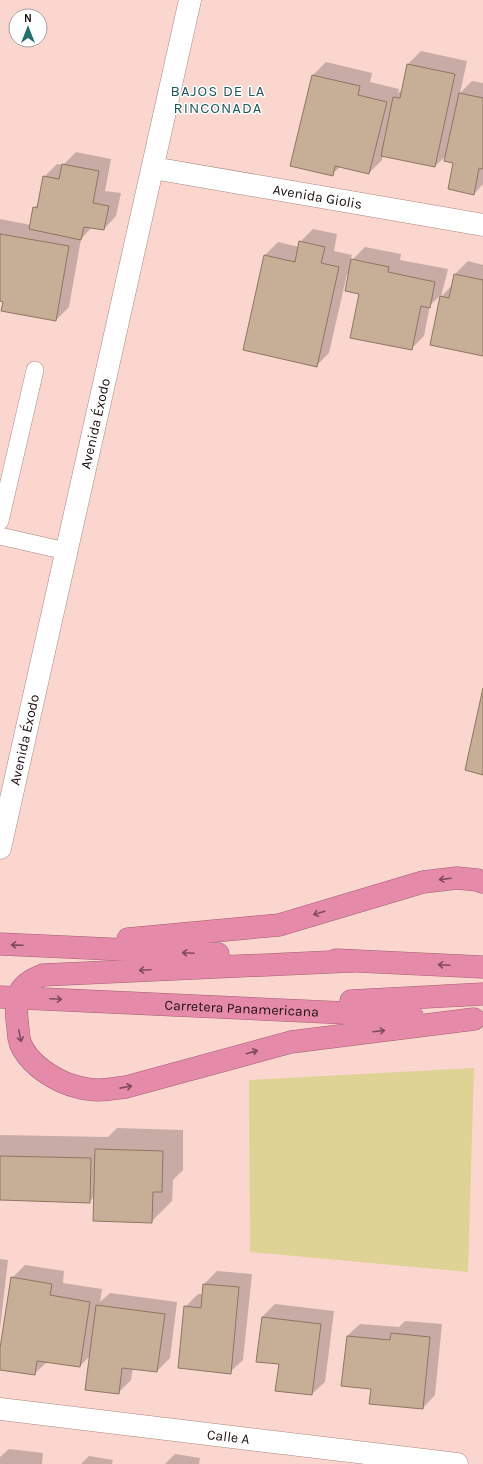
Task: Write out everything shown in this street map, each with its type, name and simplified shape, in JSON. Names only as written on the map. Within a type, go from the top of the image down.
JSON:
[{"type":"highway","points":[[46,946],[279,925],[423,882],[457,878],[483,882]]},
{"type":"highway","points":[[0,944],[483,967]]},
{"type":"highway","points":[[352,961],[43,975],[31,979],[23,985],[19,992],[9,997],[17,1014],[19,1039],[25,1051],[34,1062],[55,1078],[76,1086],[99,1090],[126,1087],[291,1042],[479,1019]]},
{"type":"highway","points":[[226,1007],[483,994]]},
{"type":"highway","name":"Carretera Panamericana","points":[[9,997],[479,1019]]},
{"type":"street","name":"Avenida Éxodo","points":[[0,848],[190,0]]},
{"type":"street","name":"Avenida Giolis","points":[[153,168],[483,225]]},
{"type":"street","name":"Calle A","points":[[0,1409],[457,1464]]},
{"type":"lane","points":[[0,521],[35,370]]},
{"type":"lane","points":[[0,536],[66,551]]},
{"type":"shaded area","points":[[474,1068],[468,1272],[250,1252],[249,1080]]},
{"type":"building","points":[[407,64],[455,74],[435,167],[381,156],[393,97],[400,98]]},
{"type":"building","points":[[312,75],[360,86],[358,95],[387,102],[369,174],[335,166],[333,176],[290,166]]},
{"type":"building","points":[[459,93],[483,98],[483,169],[479,168],[474,195],[448,189],[453,163],[444,161]]},
{"type":"building","points":[[62,164],[99,171],[93,203],[109,206],[104,230],[84,227],[81,240],[29,229],[33,207],[37,208],[43,176],[59,179]]},
{"type":"building","points":[[0,234],[69,246],[56,321],[1,311],[3,302],[0,301]]},
{"type":"building","points":[[299,241],[325,247],[321,263],[339,267],[317,367],[243,350],[264,255],[295,262]]},
{"type":"building","points":[[351,259],[389,267],[388,272],[435,282],[430,308],[421,306],[412,350],[350,338],[359,294],[345,291]]},
{"type":"building","points":[[454,274],[483,280],[483,356],[430,345],[440,296],[449,298]]},
{"type":"building","points":[[483,688],[483,775],[465,770]]},
{"type":"building","points":[[95,1149],[163,1151],[162,1192],[153,1192],[152,1223],[93,1221]]},
{"type":"building","points":[[0,1156],[91,1158],[90,1203],[0,1200]]},
{"type":"building","points":[[11,1277],[52,1284],[50,1295],[90,1302],[80,1367],[37,1361],[35,1375],[0,1370],[0,1348]]},
{"type":"building","points":[[203,1284],[239,1287],[231,1374],[178,1368],[184,1306],[201,1308]]},
{"type":"building","points":[[96,1305],[165,1314],[157,1372],[122,1368],[119,1394],[85,1390]]},
{"type":"building","points":[[262,1317],[321,1324],[312,1395],[275,1391],[279,1364],[256,1362]]},
{"type":"building","points":[[391,1333],[430,1337],[423,1409],[369,1404],[371,1389],[341,1386],[347,1336],[390,1340]]},
{"type":"district","name":"BAJOS DE LA RINCONADA","points":[[218,100]]}]
